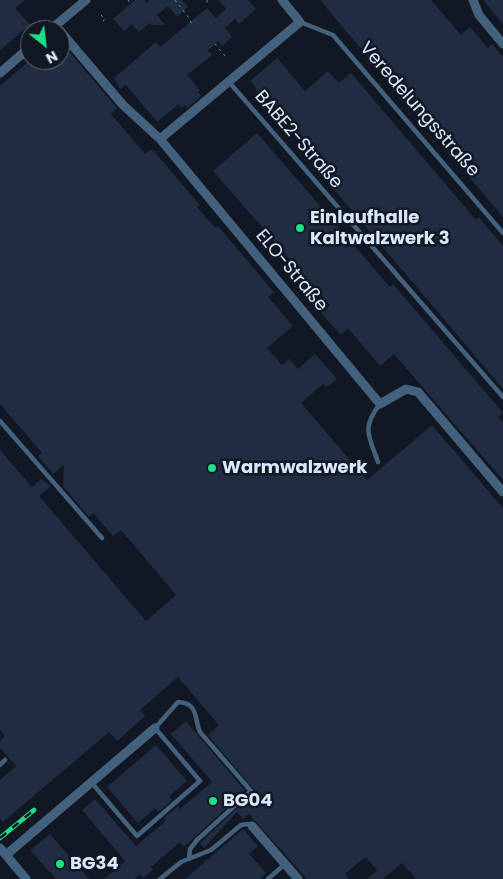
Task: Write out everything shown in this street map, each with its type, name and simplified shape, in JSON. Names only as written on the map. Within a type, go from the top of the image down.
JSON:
[{"type":"street","points":[[65,20],[86,0]]},
{"type":"street","name":"Veredelungsstraße","points":[[282,0],[300,22]]},
{"type":"street","points":[[473,0],[479,15],[503,44]]},
{"type":"street","points":[[160,139],[300,22]]},
{"type":"street","name":"ELO-Straße","points":[[70,45],[123,105],[160,139],[380,404]]},
{"type":"street","points":[[0,72],[20,55]]},
{"type":"street","points":[[380,404],[406,389],[418,392],[503,492]]},
{"type":"street","points":[[26,879],[3,851],[91,782],[155,728]]},
{"type":"street","points":[[252,826],[298,879]]},
{"type":"lane","name":"Veredelungsstraße","points":[[300,22],[333,35],[503,233]]},
{"type":"lane","name":"BABE2-Straße","points":[[229,82],[503,397]]},
{"type":"lane","points":[[378,462],[368,426],[369,417],[380,404]]},
{"type":"lane","points":[[0,421],[102,538]]},
{"type":"lane","points":[[91,782],[137,836],[200,781],[155,728],[178,702],[188,705],[197,713],[200,732],[251,791],[197,840],[190,849],[189,859]]},
{"type":"lane","points":[[0,764],[5,760]]},
{"type":"lane","points":[[160,879],[174,866],[211,850],[241,826],[248,824],[252,826]]},
{"type":"lane","points":[[268,879],[285,864]]},
{"type":"path","points":[[128,0],[131,4]]},
{"type":"path","points":[[175,0],[189,18],[193,28]]},
{"type":"path","points":[[101,15],[105,19],[102,22],[104,25]]},
{"type":"path","points":[[215,44],[226,57]]},
{"type":"building","points":[[0,0],[25,0],[15,8],[26,20],[20,20],[20,33],[0,50]]},
{"type":"building","points":[[135,0],[144,0],[146,3],[150,0],[182,0],[188,7],[177,17],[168,6],[157,15],[165,25],[152,25],[150,23],[139,32],[132,24],[124,31],[113,19]]},
{"type":"building","points":[[219,0],[248,0],[256,9],[239,24],[235,19],[225,28],[232,37],[222,46],[218,41],[208,50],[212,55],[187,75],[200,90],[198,92],[201,96],[187,108],[185,105],[182,108],[179,104],[157,122],[126,85],[120,89],[114,78],[156,42],[160,47],[207,8],[216,18],[226,9]]},
{"type":"building","points":[[320,0],[431,0],[461,35],[470,27],[488,48],[492,44],[503,57],[503,217]]},
{"type":"building","points":[[483,0],[503,0],[503,24]]},
{"type":"building","name":"Warmwalzwerk","points":[[70,53],[117,108],[111,114],[145,154],[152,149],[200,205],[197,207],[215,228],[218,226],[274,292],[268,297],[293,326],[267,348],[282,365],[289,359],[298,369],[315,354],[337,379],[327,387],[323,384],[301,403],[367,480],[432,425],[503,508],[503,879],[416,879],[402,863],[383,879],[367,879],[377,870],[365,857],[345,874],[349,879],[307,879],[249,814],[243,819],[237,812],[204,848],[200,843],[255,791],[208,735],[219,725],[178,677],[140,710],[145,716],[117,741],[109,732],[3,822],[0,818],[0,780],[16,766],[0,748],[0,741],[5,736],[0,729],[0,450],[32,487],[41,479],[51,486],[39,496],[146,621],[176,595],[121,530],[113,536],[93,513],[89,517],[63,486],[64,465],[53,474],[38,456],[42,453],[0,404],[0,86],[20,69],[70,70]]},
{"type":"building","points":[[277,58],[305,91],[328,71],[339,83],[351,73],[476,220],[479,217],[503,246],[503,389],[320,173],[325,169],[250,81]]},
{"type":"building","name":"Einlaufhalle Kaltwalzwerk 3","points":[[257,133],[390,287],[393,284],[503,413],[498,417],[503,422],[503,480],[394,354],[380,366],[348,328],[341,335],[321,313],[330,305],[213,171]]},
{"type":"building","name":"BG04","points":[[186,721],[245,791],[184,847],[180,842],[151,867],[153,870],[143,878],[140,874],[135,879],[104,879],[125,861],[82,810],[95,799],[136,846],[166,821],[164,818],[178,806],[180,809],[212,782],[171,734]]},
{"type":"building","points":[[156,745],[187,781],[169,796],[172,800],[158,812],[155,808],[138,823],[107,787]]},
{"type":"building","points":[[243,829],[258,846],[249,854],[266,873],[260,879],[185,879]]},
{"type":"building","name":"BG34","points":[[50,834],[89,879],[56,879],[30,850]]},
{"type":"railway","points":[[0,838],[34,810]]},
{"type":"place","name":"Einlaufhalle Kaltwalzwerk 3","points":[[300,228]]},
{"type":"place","name":"Warmwalzwerk","points":[[212,468]]},
{"type":"place","name":"BG04","points":[[213,801]]},
{"type":"place","name":"BG34","points":[[60,864]]}]
